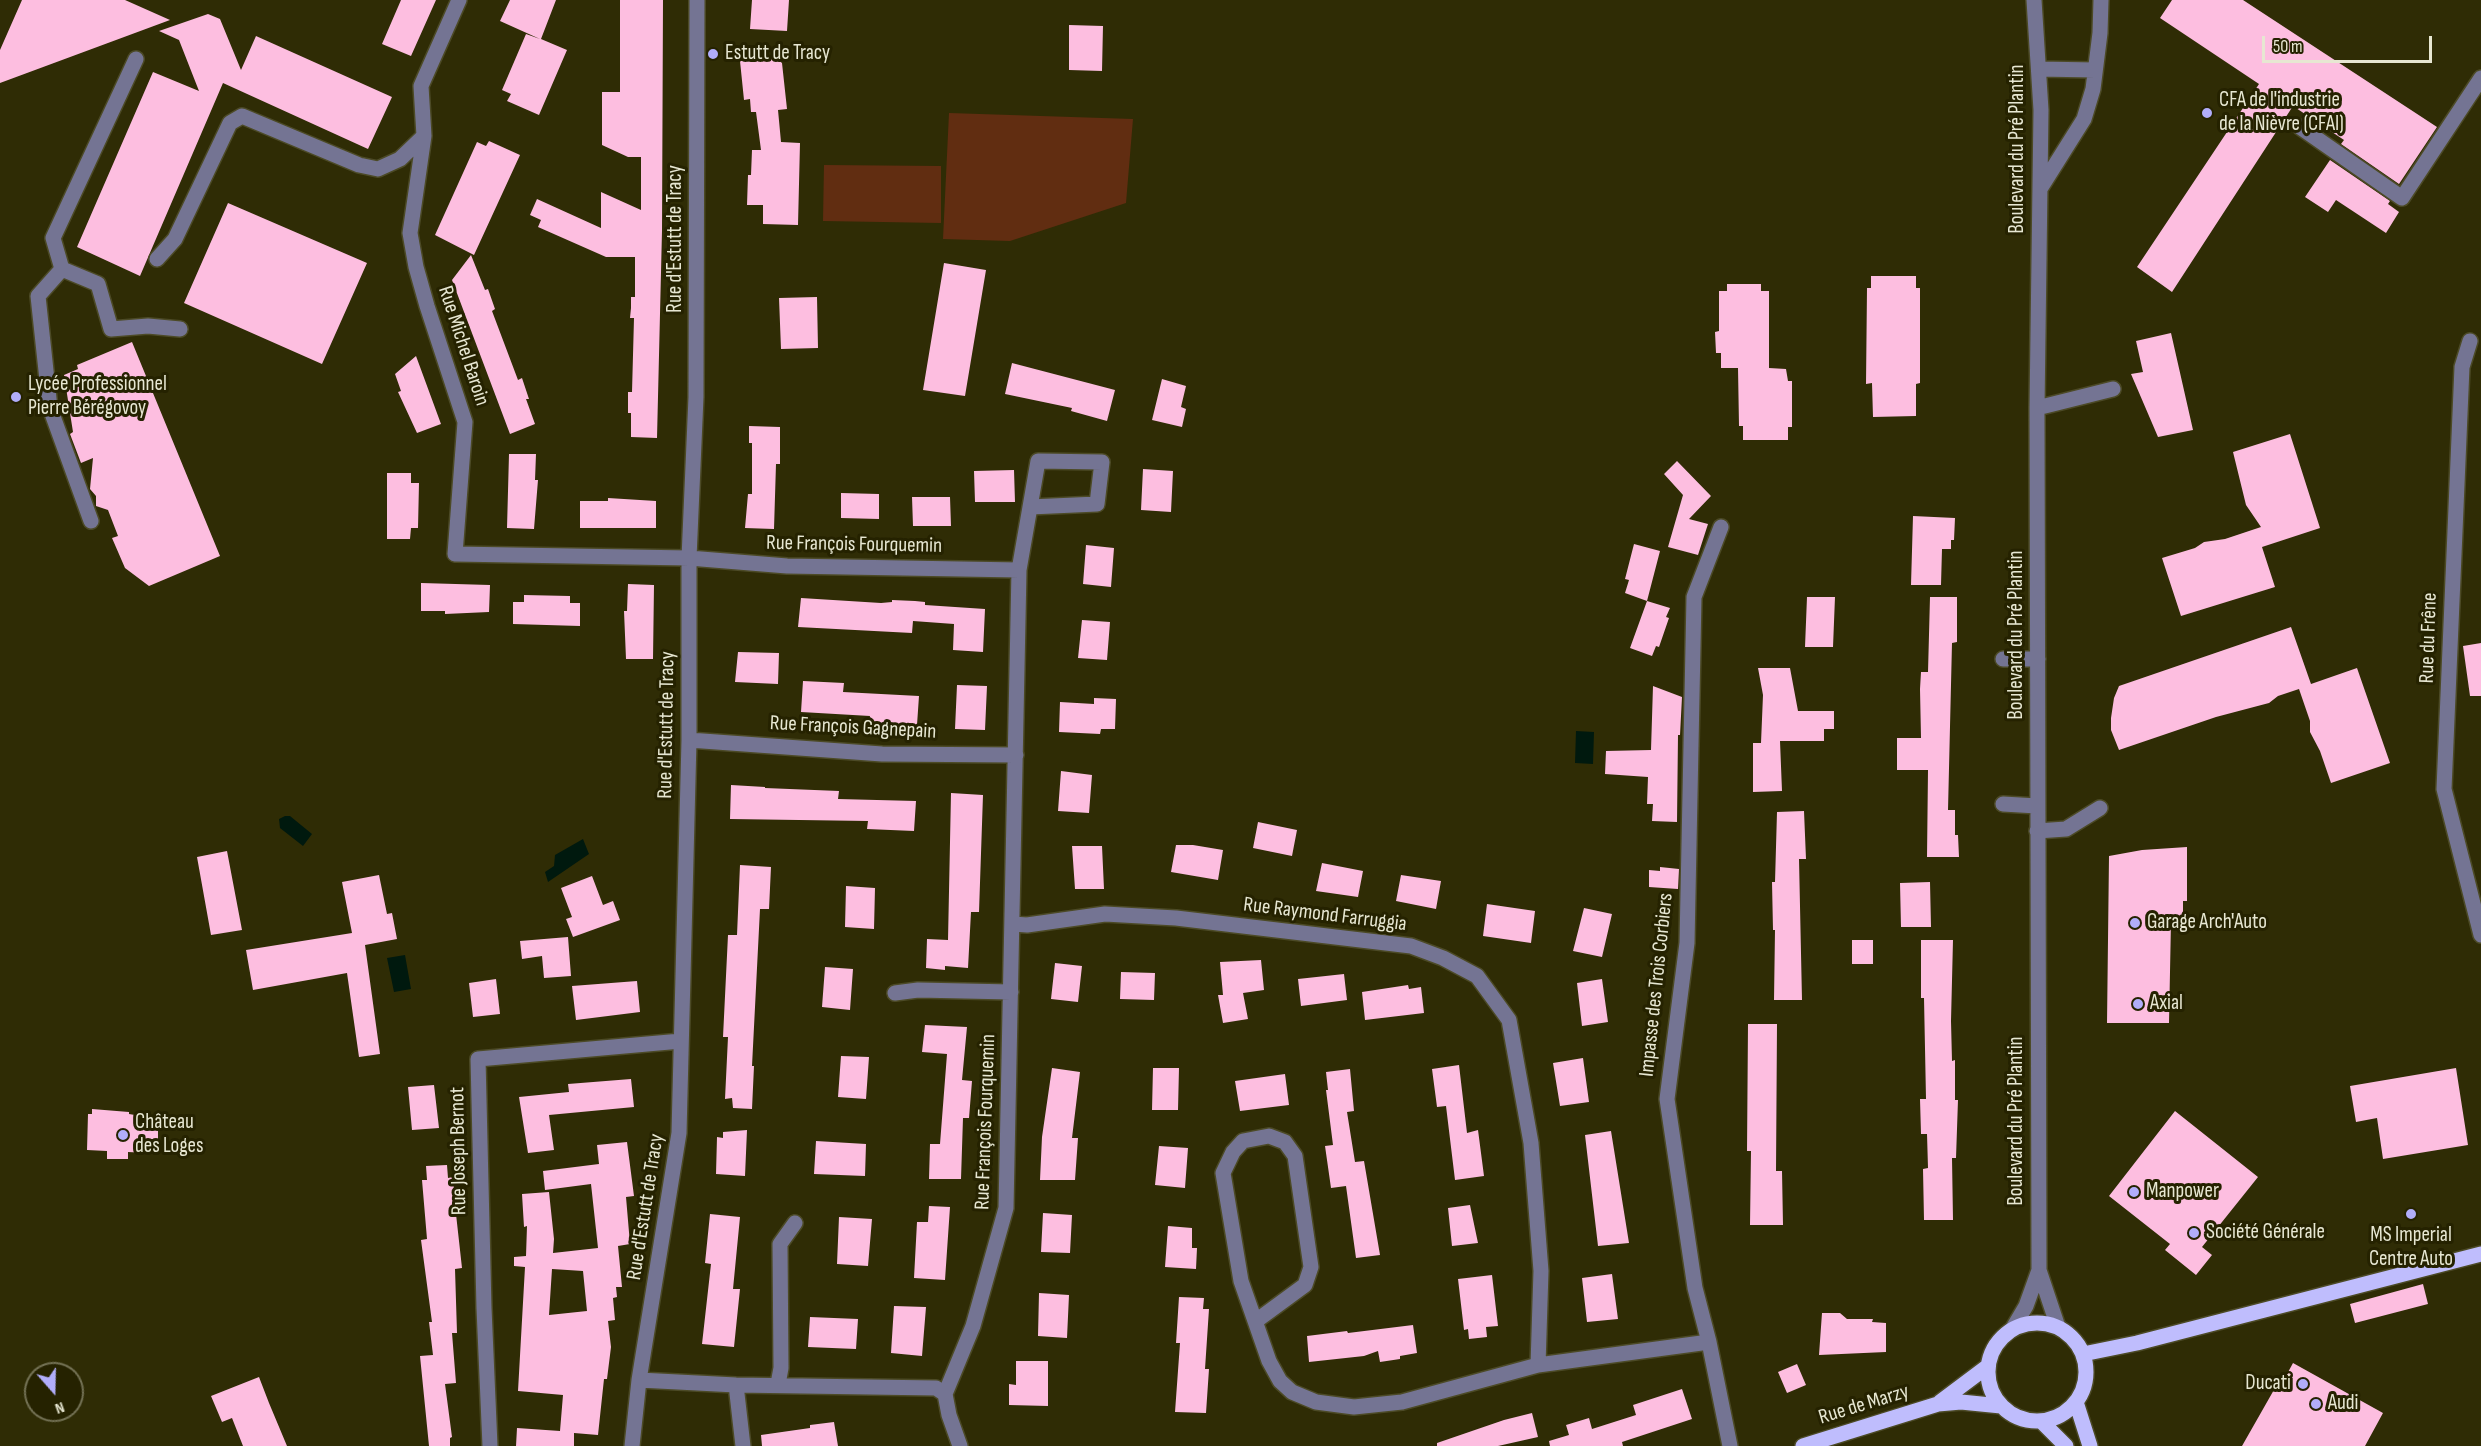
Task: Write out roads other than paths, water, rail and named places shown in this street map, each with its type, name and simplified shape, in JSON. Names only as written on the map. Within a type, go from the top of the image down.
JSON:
[{"type":"main road","points":[[2084,1354],[2159,1338],[2481,1254]]},
{"type":"main road","points":[[2043,1322],[2058,1327],[2069,1334],[2084,1354],[2086,1371],[2084,1387],[2076,1402],[2054,1418],[2041,1421],[2027,1420],[2013,1415],[2001,1406],[1988,1381],[1988,1366],[1992,1351],[2001,1338],[2013,1328],[2028,1323],[2043,1322]]},
{"type":"main road","name":"Rue de Marzy","points":[[1938,1404],[1988,1366]]},
{"type":"main road","name":"Rue de Marzy","points":[[1803,1446],[1938,1404],[1961,1402],[2001,1406]]},
{"type":"main road","points":[[2076,1402],[2090,1446]]},
{"type":"main road","points":[[2041,1421],[2066,1446]]},
{"type":"street","name":"Rue Michel Baroin","points":[[459,0],[421,86],[424,136],[410,233],[416,267],[427,306],[465,422],[455,554],[689,558]]},
{"type":"street","name":"Rue d'Estutt de Tracy","points":[[632,1446],[639,1380],[679,1133],[689,740],[689,558],[696,397],[699,50],[697,0]]},
{"type":"street","name":"Boulevard du Pré Plantin","points":[[2034,0],[2039,69],[2040,189],[2037,408],[2039,1270],[2058,1327]]},
{"type":"street","points":[[2040,189],[2084,119],[2093,89],[2100,33],[2101,0]]},
{"type":"street","points":[[62,269],[53,238],[136,59]]},
{"type":"street","points":[[2039,69],[2095,70]]},
{"type":"street","points":[[2300,127],[2402,198],[2481,78]]},
{"type":"street","points":[[157,259],[175,238],[230,123],[242,116],[359,165],[378,169],[400,159],[424,136]]},
{"type":"street","points":[[62,269],[98,284],[111,329],[148,326],[180,329]]},
{"type":"street","points":[[62,269],[38,296],[50,408],[91,521]]},
{"type":"street","name":"Rue du Frêne","points":[[2470,341],[2462,367],[2444,789],[2481,935]]},
{"type":"street","points":[[2037,408],[2113,389]]},
{"type":"street","name":"Rue François Fourquemin","points":[[945,1394],[973,1326],[1006,1208],[1019,570],[1038,461],[1102,462],[1098,504],[1030,507]]},
{"type":"street","name":"Impasse des Trois Corbiers","points":[[1721,526],[1694,597],[1687,943],[1667,1099],[1695,1288],[1709,1342],[1730,1446]]},
{"type":"street","name":"Rue François Fourquemin","points":[[689,558],[788,566],[1019,570]]},
{"type":"street","points":[[2003,659],[2038,659]]},
{"type":"street","name":"Rue François Gagnepain","points":[[689,740],[882,754],[1016,755]]},
{"type":"street","points":[[2003,804],[2037,806]]},
{"type":"street","points":[[2037,831],[2066,829],[2100,808]]},
{"type":"street","name":"Rue Raymond Farruggia","points":[[1013,924],[1027,925],[1105,914],[1176,918],[1411,946],[1443,958],[1477,976],[1509,1020],[1531,1143],[1541,1271],[1538,1365]]},
{"type":"street","points":[[895,993],[918,990],[1011,992]]},
{"type":"street","name":"Rue Joseph Bernot","points":[[490,1446],[478,1059],[681,1041]]},
{"type":"street","points":[[1256,1320],[1305,1285],[1311,1267],[1294,1156],[1285,1142],[1269,1136],[1243,1141],[1233,1152],[1223,1173],[1241,1281],[1269,1361],[1280,1381],[1292,1392],[1316,1402],[1354,1407],[1402,1402],[1538,1365],[1709,1342]]},
{"type":"street","points":[[778,1384],[781,1368],[780,1244],[795,1223]]},
{"type":"street","name":"Boulevard du Pré Plantin","points":[[2013,1328],[2026,1306],[2039,1270]]},
{"type":"street","points":[[639,1380],[736,1385],[936,1388],[945,1394],[949,1415],[960,1446]]},
{"type":"street","points":[[736,1385],[743,1446]]},
{"type":"place","name":"Estutt de Tracy","points":[[713,54]]},
{"type":"place","name":"CFA de l'industrie de la Nièvre (CFAI)","points":[[2207,113]]},
{"type":"place","name":"Lycée Professionnel Pierre Bérégovoy","points":[[16,397]]},
{"type":"place","name":"Garage Arch'Auto","points":[[2135,923]]},
{"type":"place","name":"Axial","points":[[2138,1004]]},
{"type":"place","name":"Château des Loges","points":[[123,1135]]},
{"type":"place","name":"Manpower","points":[[2134,1192]]},
{"type":"place","name":"MS Imperial Centre Auto","points":[[2411,1214]]},
{"type":"place","name":"Société Générale","points":[[2194,1233]]},
{"type":"place","name":"Ducati","points":[[2303,1384]]},
{"type":"place","name":"Audi","points":[[2316,1404]]}]
